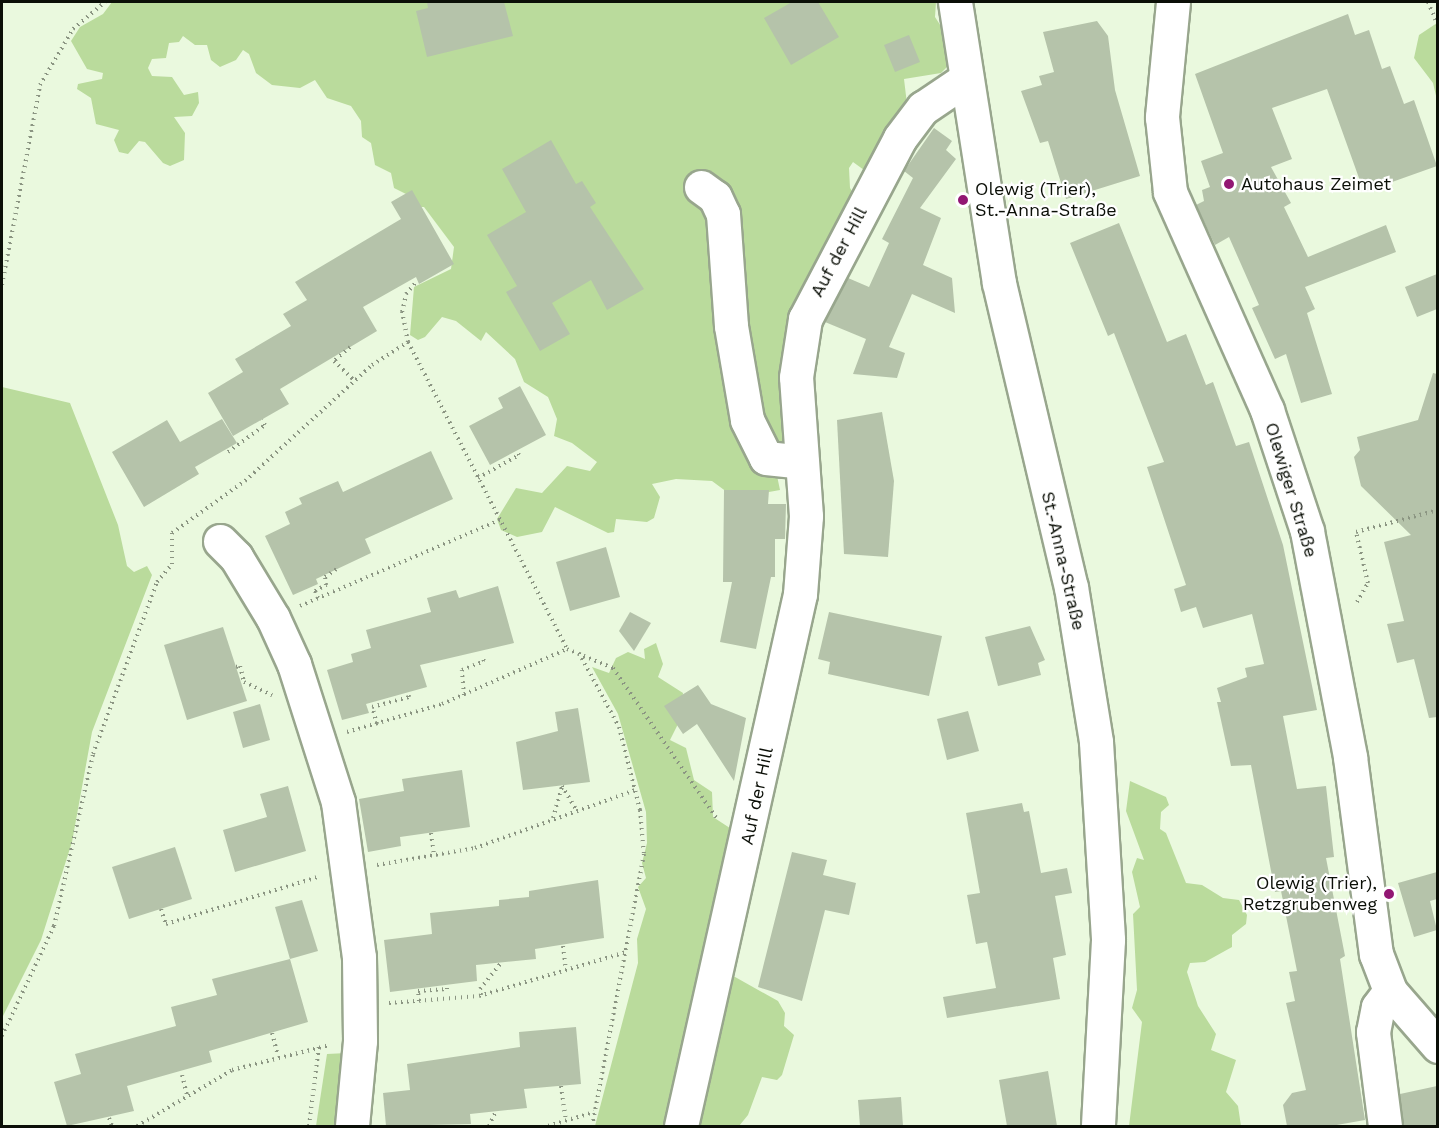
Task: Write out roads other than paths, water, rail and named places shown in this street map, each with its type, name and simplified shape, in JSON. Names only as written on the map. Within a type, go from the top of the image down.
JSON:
[{"type":"street","name":"St.-Anna-Straße","points":[[956,2],[999,283],[1071,587],[1093,720],[1108,940],[1098,1126]]},
{"type":"street","name":"Olewiger Straße","points":[[1173,2],[1162,117],[1167,178],[1190,242],[1267,410],[1307,531],[1350,757],[1372,941],[1390,991],[1437,1046]]},
{"type":"street","name":"Auf der Hill","points":[[681,1126],[795,623],[805,541],[798,348],[817,290],[900,138],[923,108],[966,79]]},
{"type":"street","points":[[702,187],[715,197],[723,214],[730,326],[747,420],[766,458],[802,462]]},
{"type":"street","points":[[220,541],[236,557],[273,618],[321,740],[350,870],[361,1005],[352,1126]]},
{"type":"street","points":[[1385,1126],[1373,1032],[1378,1007],[1390,991]]},
{"type":"place","name":"Autohaus Zeimet","points":[[1229,184]]},
{"type":"place","name":"Olewig (Trier), St.-Anna-Straße","points":[[963,200]]},
{"type":"place","name":"Olewig (Trier), Retzgrubenweg","points":[[1389,894]]}]
